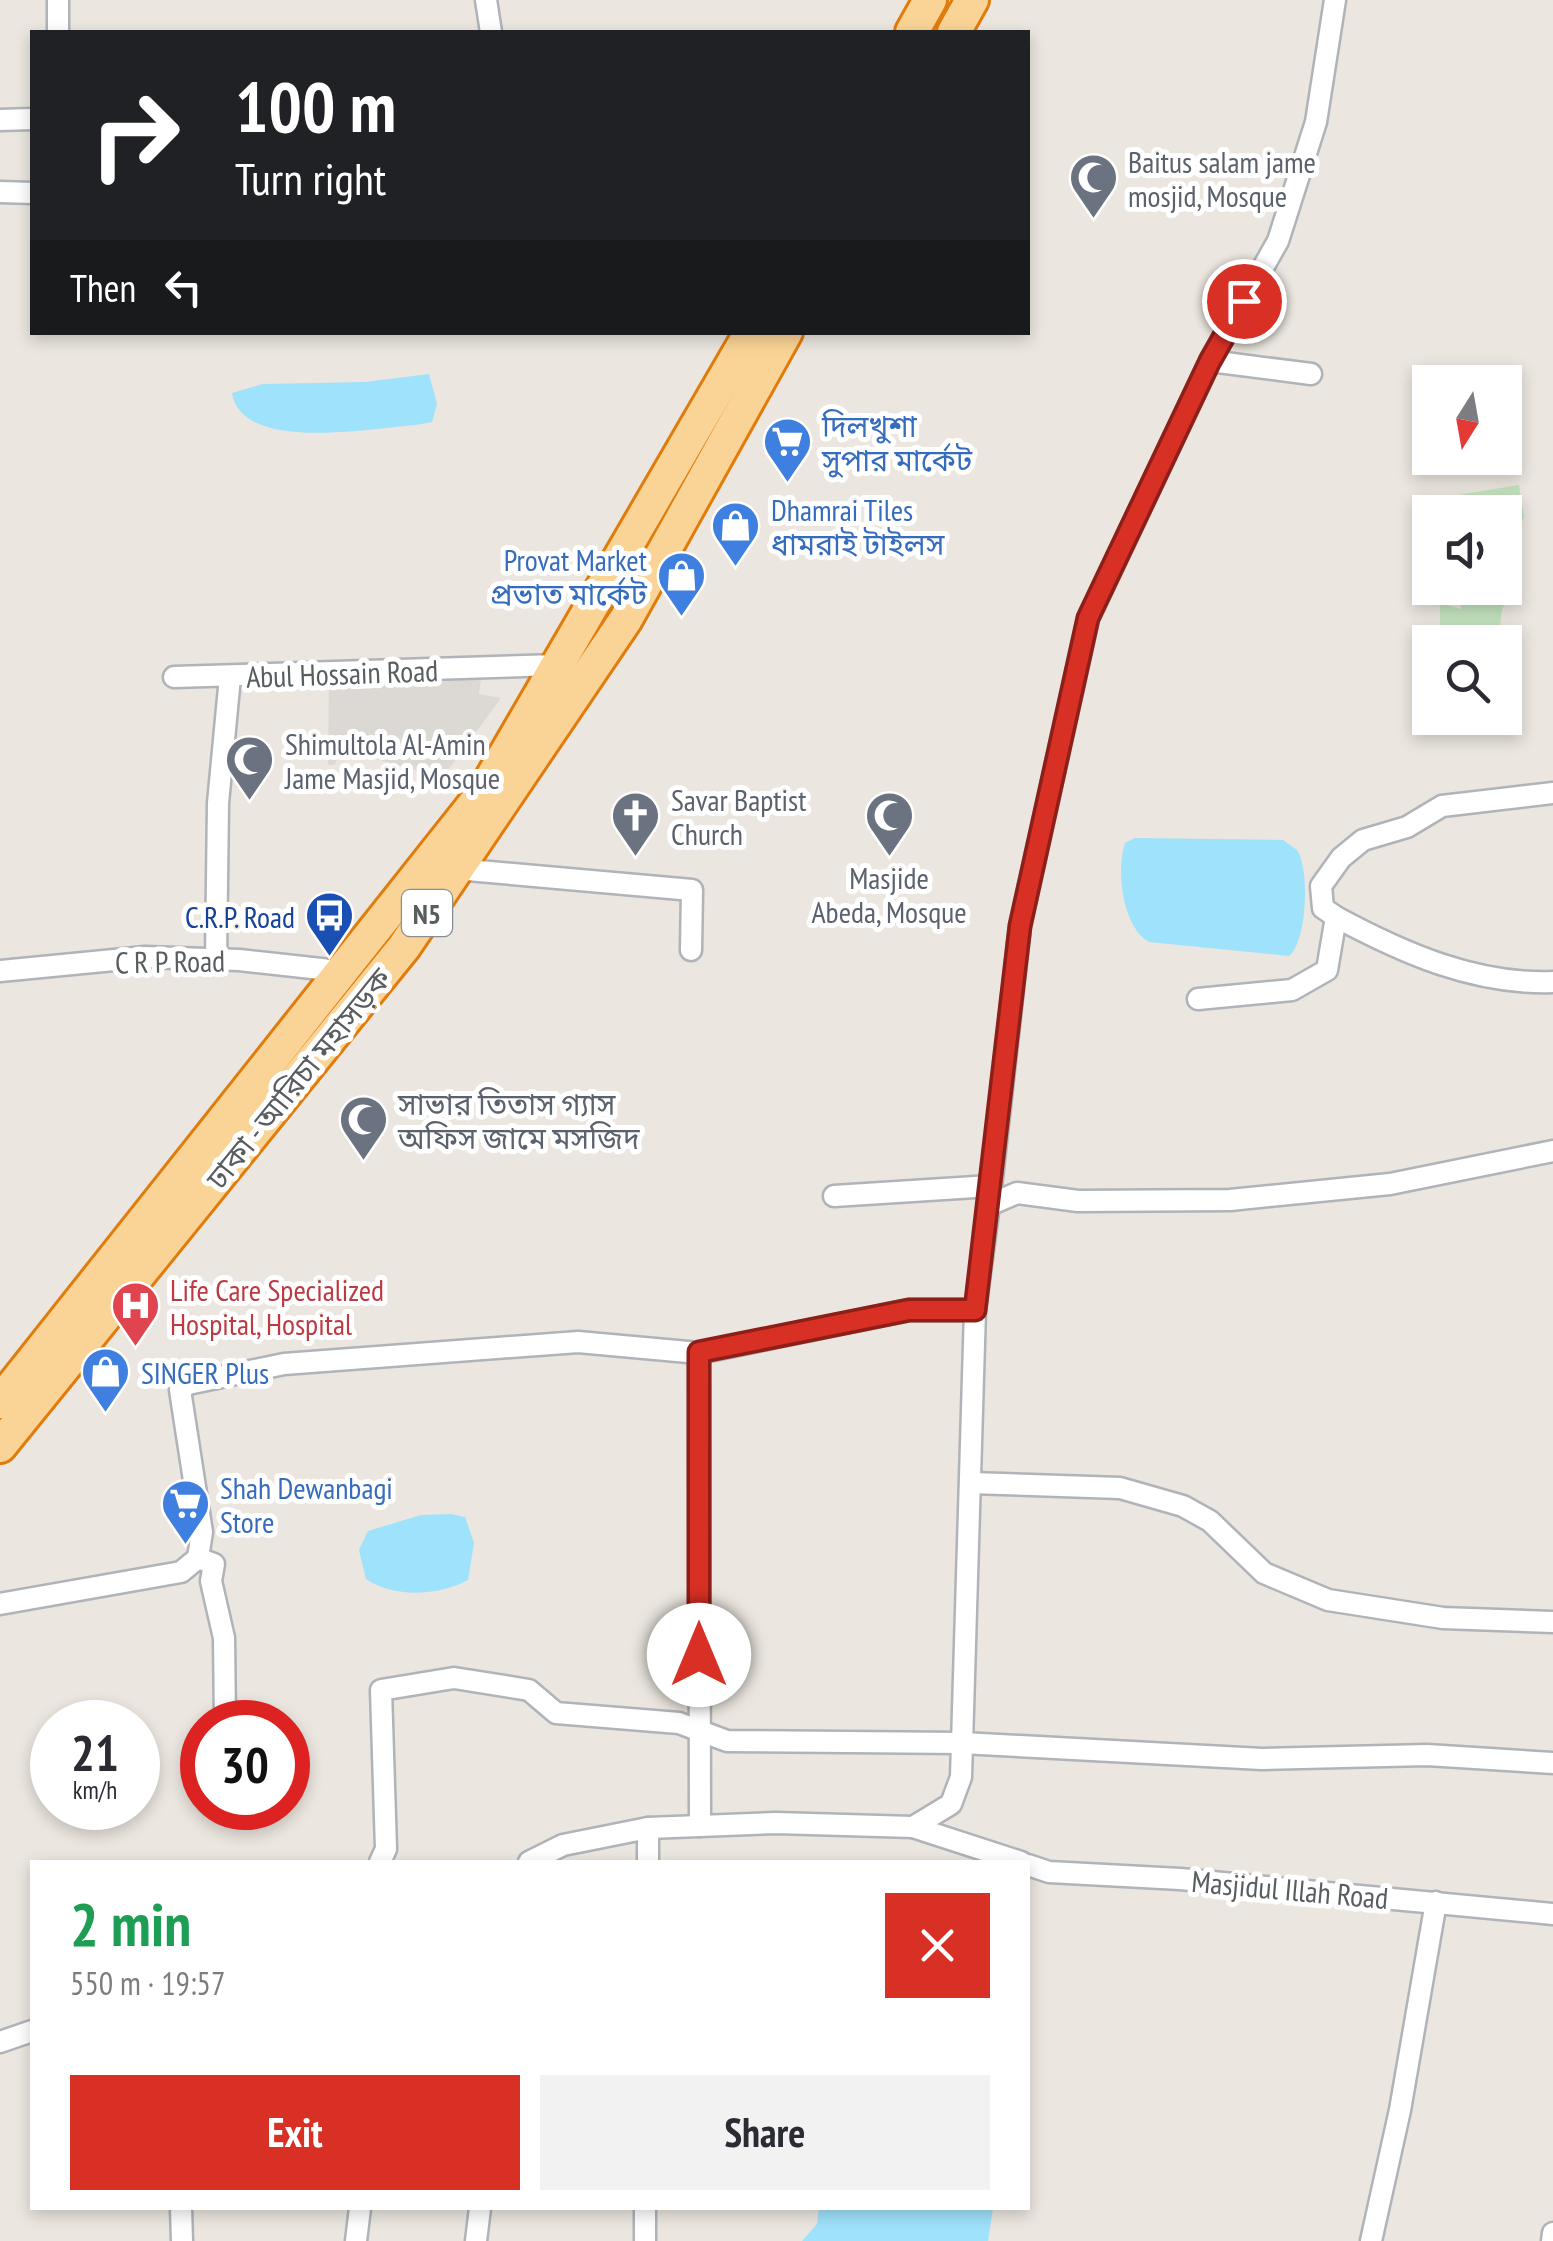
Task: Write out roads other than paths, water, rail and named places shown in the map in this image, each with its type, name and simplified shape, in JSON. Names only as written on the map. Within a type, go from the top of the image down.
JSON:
[{"type":"highway","points":[[913,30],[930,0]]},
{"type":"highway","points":[[955,30],[972,0]]},
{"type":"highway","name":"ঢাকা - আরিচা মহাসড়ক","points":[[0,1402],[483,793],[749,335]]},
{"type":"highway","name":"ঢাকা - আরিচা মহাসড়ক","points":[[0,1446],[404,947],[626,619],[784,335]]},
{"type":"street","points":[[58,0],[58,30]]},
{"type":"street","points":[[486,0],[491,30]]},
{"type":"street","points":[[913,1827],[951,1804],[961,1777],[975,1310],[1020,926],[1088,618],[1210,361],[1278,241],[1316,122],[1335,0]]},
{"type":"street","points":[[0,120],[30,119]]},
{"type":"street","points":[[0,192],[30,192]]},
{"type":"street","points":[[1210,361],[1311,374]]},
{"type":"street","name":"Abul Hossain Road","points":[[216,960],[218,804],[230,677],[558,665]]},
{"type":"street","points":[[174,678],[230,677]]},
{"type":"street","points":[[1553,793],[1442,806],[1407,827],[1363,840],[1341,858],[1320,886],[1322,908],[1430,962],[1523,983],[1553,982]]},
{"type":"street","points":[[456,869],[692,890],[690,950]]},
{"type":"street","points":[[1198,998],[1292,990],[1327,970],[1336,917]]},
{"type":"street","name":"C R P Road","points":[[0,971],[144,957],[339,971]]},
{"type":"street","points":[[834,1196],[1017,1193],[1078,1200],[1230,1200],[1390,1184],[1553,1150]]},
{"type":"street","points":[[181,1572],[198,1558],[202,1532],[180,1390],[188,1384],[284,1364],[578,1342],[699,1352],[909,1310],[975,1310]]},
{"type":"street","points":[[699,1352],[700,1826]]},
{"type":"street","points":[[972,1483],[1120,1488],[1183,1506],[1210,1521],[1264,1573],[1328,1600],[1443,1618],[1553,1622]]},
{"type":"street","points":[[198,1558],[214,1564],[210,1581],[224,1638],[224,1700]]},
{"type":"street","points":[[0,1604],[181,1572],[210,1581]]},
{"type":"street","points":[[381,1860],[386,1849],[381,1690],[454,1678],[529,1690],[556,1714],[640,1718],[727,1740],[962,1743],[1262,1760],[1426,1755],[1553,1763]]},
{"type":"street","name":"Masjidul Illah Road","points":[[532,1860],[562,1844],[648,1828],[700,1826],[913,1827],[1012,1860]]},
{"type":"street","points":[[648,1828],[648,1860]]},
{"type":"street","name":"Masjidul Illah Road","points":[[1030,1866],[1049,1872],[1553,1914]]},
{"type":"street","points":[[1371,2241],[1400,2110],[1436,1902]]},
{"type":"street","points":[[0,2042],[30,2032]]},
{"type":"street","points":[[181,2210],[182,2241]]},
{"type":"street","points":[[356,2241],[360,2210]]},
{"type":"street","points":[[476,2241],[480,2210]]},
{"type":"street","points":[[644,2210],[645,2241]]},
{"type":"street","points":[[1552,2241],[1553,2233]]},
{"type":"water","points":[[429,374],[437,404],[432,422],[370,430],[311,433],[258,424],[241,412],[232,393],[263,384],[365,382]]},
{"type":"water","points":[[1135,838],[1283,840],[1297,850],[1304,873],[1305,905],[1295,948],[1289,956],[1149,942],[1133,924],[1124,897],[1122,854],[1125,843]]},
{"type":"water","points":[[421,1515],[465,1517],[474,1543],[468,1580],[416,1593],[389,1589],[366,1579],[359,1550],[368,1531]]},
{"type":"water","points":[[819,2210],[993,2210],[988,2241],[802,2241],[817,2224]]},
{"type":"place","name":"Baitus salam jame mosjid, Mosque","points":[[1093,220]]},
{"type":"place","name":"দিলখুশা সুপার মার্কেট","points":[[787,484]]},
{"type":"place","name":"Dhamrai Tiles ধামরাই টাইলস","points":[[736,568]]},
{"type":"place","name":"Provat Market প্রভাত মার্কেট","points":[[682,618]]},
{"type":"place","name":"Shimultola Al-Amin Jame Masjid, Mosque","points":[[250,802]]},
{"type":"place","name":"Savar Baptist Church","points":[[636,858]]},
{"type":"place","name":"Masjide Abeda, Mosque","points":[[889,858]]},
{"type":"place","name":"C.R.P. Road","points":[[330,958]]},
{"type":"place","name":"সাভার তিতাস গ্যাস অফিস জামে মসজিদ","points":[[363,1162]]},
{"type":"place","name":"Life Care Specialized Hospital, Hospital","points":[[135,1348]]},
{"type":"place","name":"SINGER Plus","points":[[106,1414]]},
{"type":"place","name":"Shah Dewanbagi Store","points":[[185,1546]]}]
